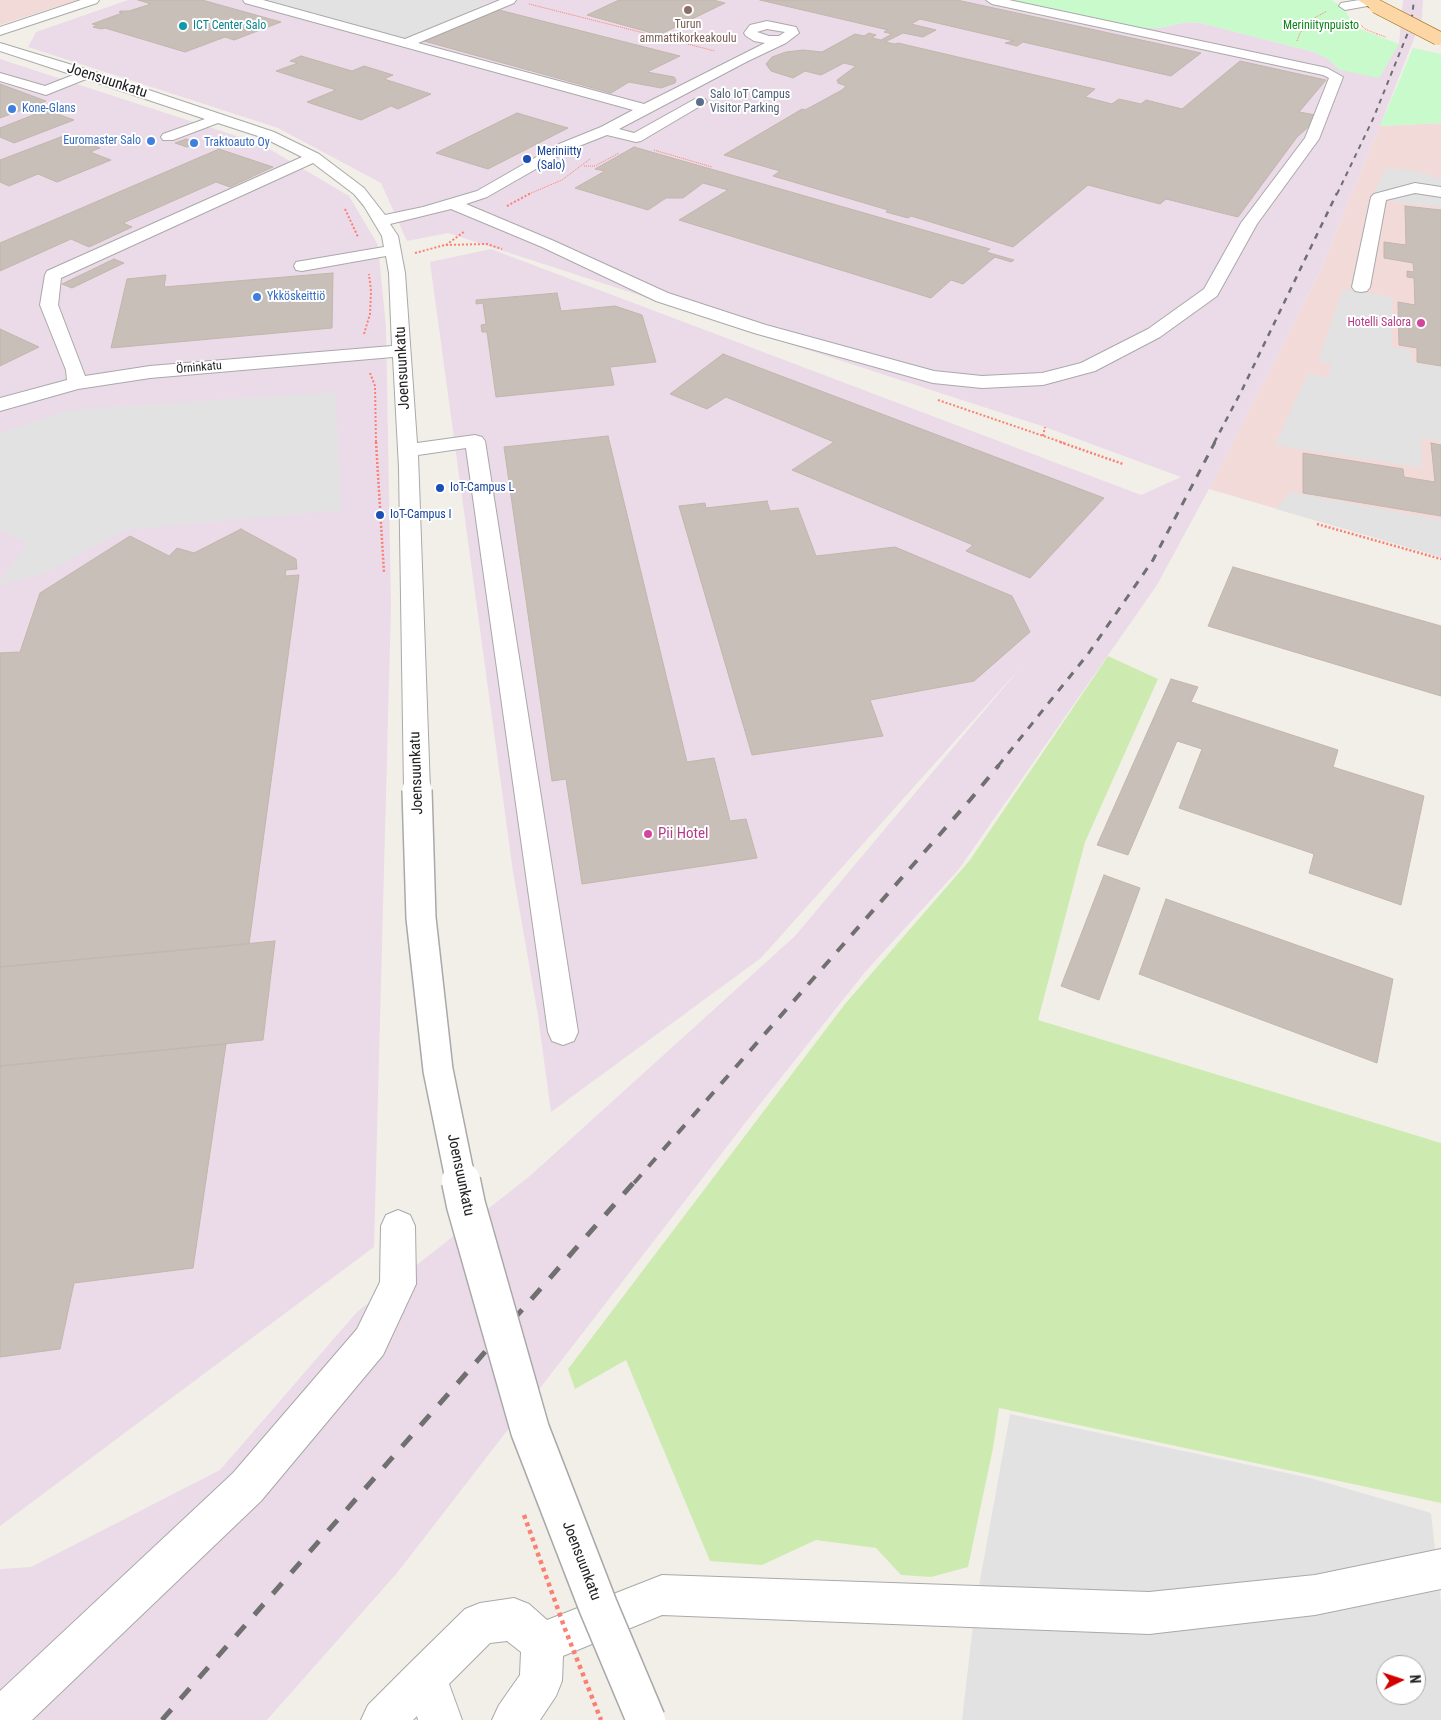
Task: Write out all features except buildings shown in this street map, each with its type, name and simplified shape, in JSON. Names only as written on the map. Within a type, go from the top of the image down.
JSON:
[{"type":"main road","points":[[1370,3],[1439,39]]},
{"type":"street","points":[[0,31],[93,0]]},
{"type":"street","points":[[249,0],[645,109]]},
{"type":"street","points":[[488,0],[511,2]]},
{"type":"street","points":[[451,203],[662,297],[760,329],[933,377],[982,382],[1042,378],[1088,367],[1154,332],[1211,292],[1249,223],[1312,139],[1336,77],[1328,72],[992,0]]},
{"type":"street","points":[[406,42],[511,2]]},
{"type":"street","points":[[1345,6],[1370,3]]},
{"type":"street","points":[[302,266],[365,255],[388,236],[427,211],[482,194],[564,147],[606,130],[743,58],[782,40]]},
{"type":"street","name":"Joensuunkatu","points":[[0,47],[269,135],[314,157],[359,191],[388,236],[397,273],[408,450],[421,918],[437,1060],[466,1205],[530,1430],[598,1606],[646,1720]]},
{"type":"street","points":[[0,76],[46,91],[87,74]]},
{"type":"street","points":[[606,130],[636,138],[700,102]]},
{"type":"street","points":[[168,137],[219,118]]},
{"type":"street","points":[[579,156],[606,130]]},
{"type":"street","points":[[77,383],[75,370],[49,305],[53,274],[314,157]]},
{"type":"street","points":[[1361,287],[1379,197],[1414,188],[1441,192]]},
{"type":"street","points":[[456,224],[496,206]]},
{"type":"street","points":[[388,236],[432,226]]},
{"type":"street","name":"Örninkatu","points":[[0,405],[15,399],[77,383],[150,372],[402,351]]},
{"type":"street","points":[[408,450],[475,441],[563,1032]]},
{"type":"street","points":[[1,1720],[247,1487],[370,1342],[398,1284],[398,1226]]},
{"type":"street","points":[[542,1643],[662,1594],[965,1608],[1149,1613],[1315,1595],[1441,1569]]},
{"type":"street","points":[[383,1720],[480,1624],[514,1619],[542,1643]]},
{"type":"street","points":[[514,1720],[541,1681],[542,1643]]},
{"type":"street","points":[[426,1677],[440,1720]]},
{"type":"path","points":[[511,2],[743,58]]},
{"type":"path","points":[[1297,41],[1300,33],[1311,20],[1326,11],[1345,6]]},
{"type":"path","points":[[345,209],[350,216],[369,266],[370,314],[364,336]]},
{"type":"path","points":[[364,371],[371,374],[375,386],[377,472],[384,577]]},
{"type":"path","points":[[1042,436],[1045,427]]},
{"type":"path","points":[[1317,524],[1441,560]]},
{"type":"shaded area","points":[[0,0],[78,0],[0,25]]},
{"type":"shaded area","points":[[128,0],[1010,0],[1144,28],[1158,28],[1187,22],[1201,23],[1314,52],[1328,59],[1340,70],[1399,44],[1403,0],[1423,0],[1422,18],[1320,271],[1216,476],[1157,585],[959,869],[865,972],[749,1118],[397,1573],[267,1720],[0,1720],[0,1569],[31,1567],[220,1470],[357,1312],[531,1175],[795,936],[1020,668],[761,958],[551,1112],[538,1016],[513,872],[430,262],[491,249],[1141,495],[1181,477],[1045,427],[448,233],[407,241],[381,183],[278,128],[28,47],[36,32]]},
{"type":"shaded area","points":[[261,0],[475,0],[492,4],[406,40]]},
{"type":"shaded area","points":[[0,59],[261,144],[349,196],[378,245],[386,327],[391,606],[374,1247],[0,1526]]},
{"type":"shaded area","points":[[1441,123],[1441,557],[1209,489],[1320,271],[1380,126]]},
{"type":"shaded area","points":[[1385,168],[1416,171],[1441,179],[1441,207],[1372,199]]},
{"type":"shaded area","points":[[1343,289],[1392,297],[1392,347],[1411,350],[1412,363],[1441,367],[1441,441],[1421,438],[1422,468],[1275,445],[1308,373],[1327,378],[1332,364],[1318,361]]},
{"type":"shaded area","points":[[335,392],[342,510],[125,530],[46,573],[0,585],[0,582],[27,543],[0,530],[0,433],[70,410]]},
{"type":"shaded area","points":[[1290,492],[1441,520],[1441,557],[1276,509]]},
{"type":"shaded area","points":[[1010,1414],[1310,1478],[1431,1513],[1441,1604],[1441,1720],[962,1720],[975,1608]]},
{"type":"green space","name":"Meriniitynpuisto","points":[[1010,0],[1331,0],[1343,7],[1355,27],[1399,44],[1379,78],[1340,70],[1328,59],[1314,52],[1201,23],[1187,22],[1158,28],[1144,28]]},
{"type":"green space","points":[[1413,48],[1441,54],[1441,123],[1380,126]]},
{"type":"green space","points":[[1108,656],[1158,679],[1085,842],[1038,1020],[1441,1143],[1441,1503],[999,1408],[993,1448],[968,1567],[931,1577],[901,1575],[876,1548],[816,1540],[762,1565],[710,1561],[626,1360],[575,1389],[568,1369],[845,1004],[970,860]]},
{"type":"railway","points":[[1337,194],[1373,119],[1411,25],[1414,0]]},
{"type":"railway","points":[[1214,443],[1242,390],[1337,193]]},
{"type":"railway","points":[[998,766],[1088,654],[1153,560],[1215,442]]},
{"type":"railway","points":[[634,1183],[999,765]]},
{"type":"railway","points":[[162,1720],[635,1181]]},
{"type":"place","name":"Turun ammattikorkeakoulu","points":[[688,10]]},
{"type":"place","name":"ICT Center Salo","points":[[183,26]]},
{"type":"place","name":"Salo IoT Campus Visitor Parking","points":[[700,102]]},
{"type":"place","name":"Kone-Glans","points":[[12,109]]},
{"type":"place","name":"Euromaster Salo","points":[[151,141]]},
{"type":"place","name":"Traktoauto Oy","points":[[194,143]]},
{"type":"place","name":"Meriniitty (Salo)","points":[[527,159]]},
{"type":"place","name":"Ykköskeittiö","points":[[257,297]]},
{"type":"place","name":"Hotelli Salora","points":[[1421,323]]},
{"type":"place","name":"IoT-Campus L","points":[[440,488]]},
{"type":"place","name":"IoT-Campus I","points":[[380,515]]},
{"type":"place","name":"Pii Hotel","points":[[648,834]]}]
